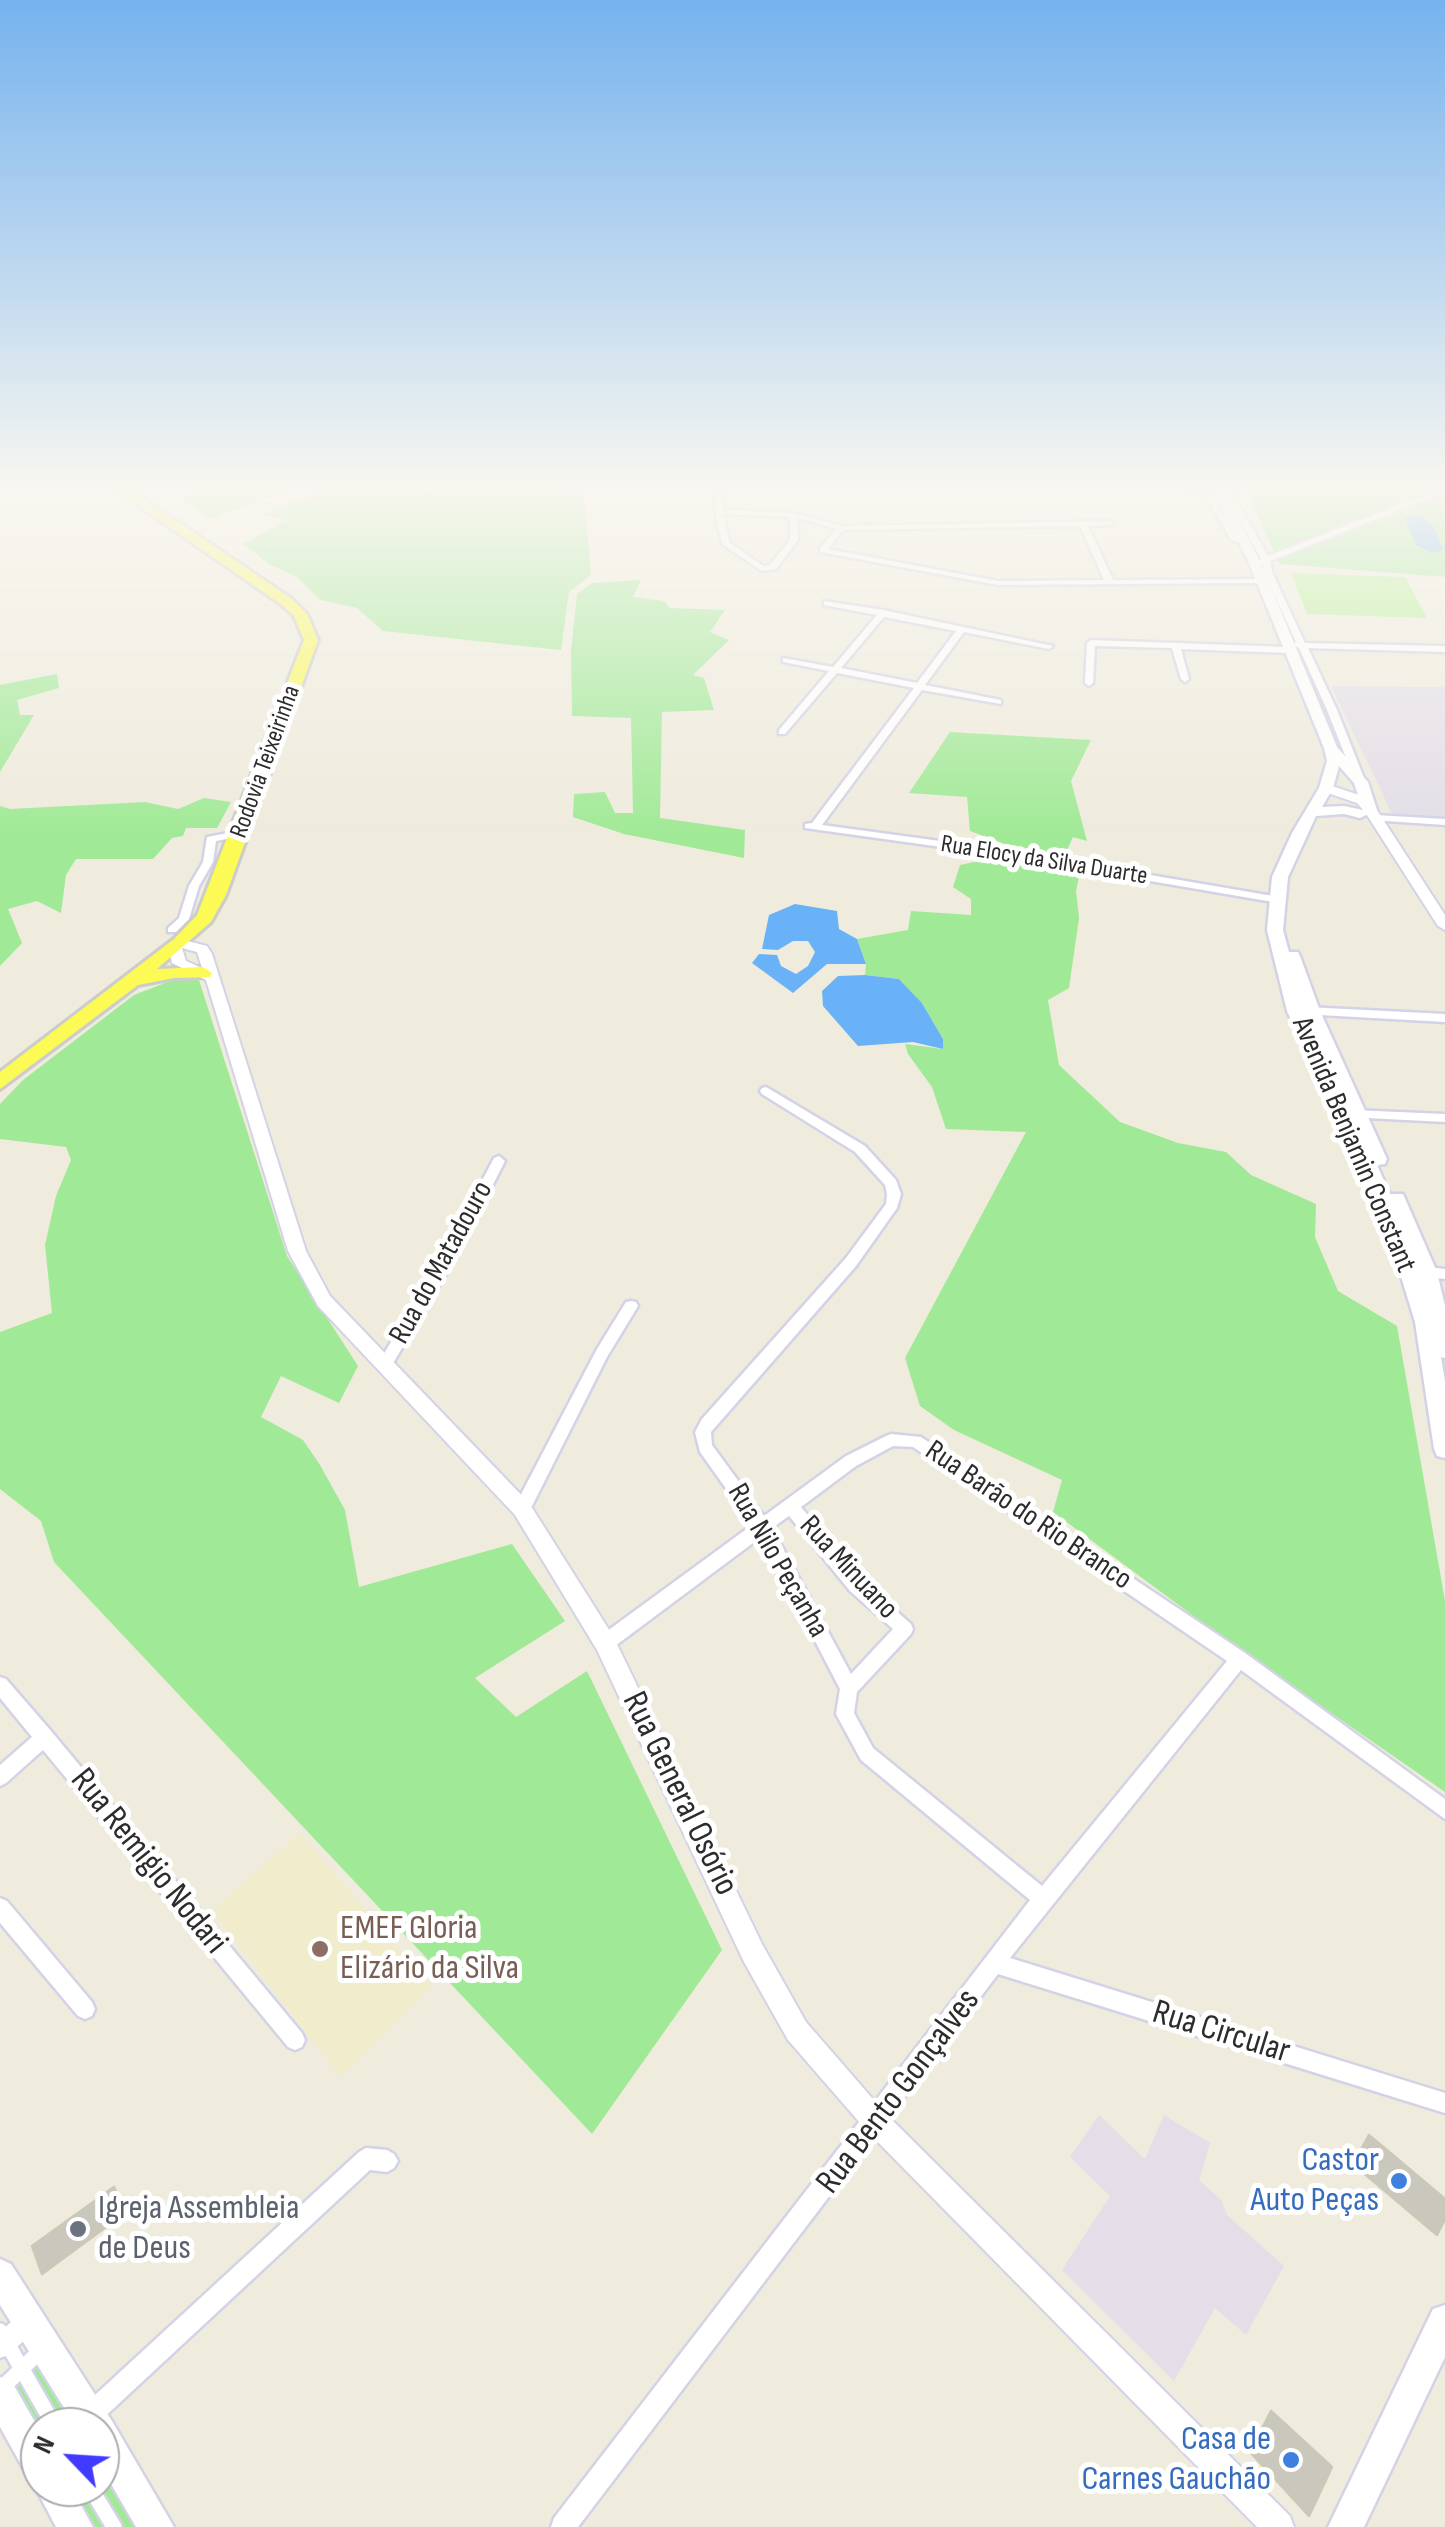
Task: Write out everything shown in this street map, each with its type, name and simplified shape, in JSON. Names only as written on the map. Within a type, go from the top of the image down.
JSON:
[{"type":"main road","name":"Rodovia Teixeirinha","points":[[0,1082],[131,982],[200,914],[230,859],[308,651],[309,628],[287,603]]},
{"type":"main road","name":"Avenida Benjamin Constant","points":[[1272,603],[1334,761],[1327,786],[1288,854],[1280,877],[1275,930],[1304,1011],[1375,1181],[1427,1272],[1445,1350]]},
{"type":"main road","points":[[1312,812],[1344,810],[1368,814],[1359,778],[1331,748]]},
{"type":"main road","points":[[1327,786],[1359,778]]},
{"type":"main road","points":[[200,914],[202,949]]},
{"type":"main road","points":[[131,982],[174,972],[206,976]]},
{"type":"main road","name":"Avenida Benjamin Constant","points":[[1427,1272],[1424,1322],[1445,1449]]},
{"type":"main road","points":[[1346,2527],[1445,2321]]},
{"type":"main road","points":[[10,2338],[77,2407]]},
{"type":"main road","points":[[10,2338],[26,2407]]},
{"type":"main road","points":[[120,2467],[156,2527]]},
{"type":"street","points":[[833,603],[1050,646]]},
{"type":"street","name":"Avenida Benjamin Constant","points":[[1278,603],[1292,646],[1332,710],[1359,778]]},
{"type":"street","points":[[782,732],[883,613]]},
{"type":"street","points":[[917,687],[962,629]]},
{"type":"street","points":[[1089,683],[1090,643],[1445,649]]},
{"type":"street","points":[[1176,646],[1185,679]]},
{"type":"street","points":[[786,660],[998,702]]},
{"type":"street","name":"Rua Elocy da Silva Duarte","points":[[917,687],[812,826],[992,851],[1278,900]]},
{"type":"street","points":[[1327,786],[1368,814],[1445,926]]},
{"type":"street","points":[[1368,814],[1445,822]]},
{"type":"street","points":[[200,914],[194,886],[208,862],[212,839],[239,834]]},
{"type":"street","points":[[208,862],[230,859]]},
{"type":"street","points":[[176,940],[202,949]]},
{"type":"street","name":"Rua General Osório","points":[[176,940],[178,963],[206,976]]},
{"type":"street","name":"Rua General Osório","points":[[202,949],[206,976],[297,1251],[324,1301],[522,1508],[605,1643],[754,1953],[797,2030],[876,2122],[1279,2527]]},
{"type":"street","points":[[1304,1011],[1445,1018]]},
{"type":"street","name":"Rua Nilo Peçanha","points":[[766,1091],[860,1149],[890,1183],[894,1194],[892,1205],[851,1262],[707,1422],[703,1432],[705,1447],[764,1528],[848,1688],[845,1714],[868,1754],[1043,1900]]},
{"type":"street","points":[[1349,1114],[1445,1118]]},
{"type":"street","name":"Rua do Matadouro","points":[[384,1366],[450,1255],[499,1160]]},
{"type":"street","points":[[522,1508],[602,1353],[632,1306]]},
{"type":"street","name":"Rua Barão do Rio Branco","points":[[605,1643],[877,1446],[891,1440],[916,1441],[1238,1660],[1445,1810]]},
{"type":"street","name":"Rua Minuano","points":[[792,1507],[856,1586],[905,1629],[848,1688]]},
{"type":"street","name":"Rua Bento Gonçalves","points":[[564,2527],[1043,1900],[1238,1660]]},
{"type":"street","name":"Rua Remigio Nodari","points":[[0,1684],[295,2040]]},
{"type":"street","points":[[0,1777],[45,1738]]},
{"type":"street","points":[[0,1908],[85,2009]]},
{"type":"street","name":"Rua Circular","points":[[997,1964],[1445,2103]]},
{"type":"street","points":[[113,2407],[366,2160],[387,2161]]},
{"type":"street","points":[[10,2338],[45,2407]]},
{"type":"shaded area","points":[[1331,686],[1445,687],[1445,817],[1393,816]]},
{"type":"shaded area","name":"EMEF Gloria Elizário da Silva","points":[[300,1833],[431,1987],[341,2077],[212,1911]]},
{"type":"shaded area","points":[[1099,2115],[1145,2159],[1164,2115],[1210,2143],[1199,2180],[1222,2201],[1227,2215],[1284,2266],[1246,2335],[1215,2308],[1174,2381],[1062,2270],[1110,2196],[1070,2157]]},
{"type":"green space","points":[[334,603],[567,603],[561,650],[383,631],[357,608]]},
{"type":"green space","points":[[576,603],[666,603],[670,608],[725,610],[710,632],[729,640],[693,675],[704,678],[714,710],[662,712],[660,818],[745,830],[744,858],[624,834],[573,817],[574,794],[605,792],[615,813],[633,813],[631,718],[572,716],[571,651]]},
{"type":"green space","points":[[1303,603],[1419,603],[1427,618],[1307,614]]},
{"type":"green space","points":[[57,674],[59,688],[17,700],[20,715],[34,715],[0,772],[0,685]]},
{"type":"green space","points":[[950,732],[1091,740],[1071,781],[1087,841],[1073,837],[1064,857],[1016,848],[970,831],[967,797],[909,793]]},
{"type":"green space","points":[[204,798],[231,802],[217,828],[186,828],[183,836],[172,838],[153,859],[76,859],[66,875],[61,913],[37,901],[8,909],[22,943],[0,966],[0,806],[10,809],[145,802],[178,809]]},
{"type":"green space","points":[[988,859],[1080,872],[1076,891],[1079,918],[1069,988],[1048,1000],[1059,1065],[1120,1122],[1178,1143],[1226,1152],[1251,1175],[1316,1204],[1315,1237],[1338,1291],[1397,1326],[1445,1601],[1445,1792],[1226,1640],[1053,1512],[1062,1480],[954,1430],[920,1406],[905,1358],[1026,1132],[946,1129],[932,1087],[905,1044],[943,1049],[943,1039],[922,1003],[899,979],[865,975],[866,964],[857,939],[908,930],[911,911],[971,915],[971,899],[953,887],[960,865]]},
{"type":"green space","points":[[183,976],[198,977],[287,1256],[358,1366],[339,1403],[281,1376],[261,1417],[303,1440],[320,1465],[345,1510],[359,1587],[512,1544],[565,1621],[475,1678],[516,1717],[587,1671],[722,1950],[592,2134],[54,1562],[41,1521],[0,1489],[0,1332],[52,1313],[45,1245],[56,1196],[71,1160],[66,1147],[0,1139],[0,1104],[23,1080],[134,995]]},
{"type":"green space","points":[[45,2347],[83,2407],[20,2407],[20,2430],[0,2394]]},
{"type":"green space","points":[[120,2467],[156,2527],[75,2527],[64,2507],[120,2507]]},
{"type":"water","points":[[795,904],[837,911],[839,929],[857,939],[866,964],[827,964],[793,993],[752,963],[759,954],[777,955],[781,966],[796,974],[808,966],[815,952],[808,941],[793,941],[778,950],[762,949],[769,915]]},
{"type":"water","points":[[838,976],[899,979],[922,1003],[943,1039],[943,1049],[913,1042],[858,1046],[823,1006],[822,991]]},
{"type":"building","name":"Castor Auto Peças","points":[[1369,2135],[1445,2199],[1445,2219],[1437,2235],[1353,2164]]},
{"type":"building","name":"Igreja Assembleia de Deus","points":[[114,2187],[125,2213],[42,2274],[32,2246]]},
{"type":"building","name":"Casa de Carnes Gauchão","points":[[1271,2411],[1332,2467],[1309,2516],[1250,2452]]},
{"type":"place","name":"EMEF Gloria Elizário da Silva","points":[[320,1949]]},
{"type":"place","name":"Castor Auto Peças","points":[[1399,2181]]},
{"type":"place","name":"Igreja Assembleia de Deus","points":[[78,2229]]},
{"type":"place","name":"Casa de Carnes Gauchão","points":[[1291,2460]]}]
